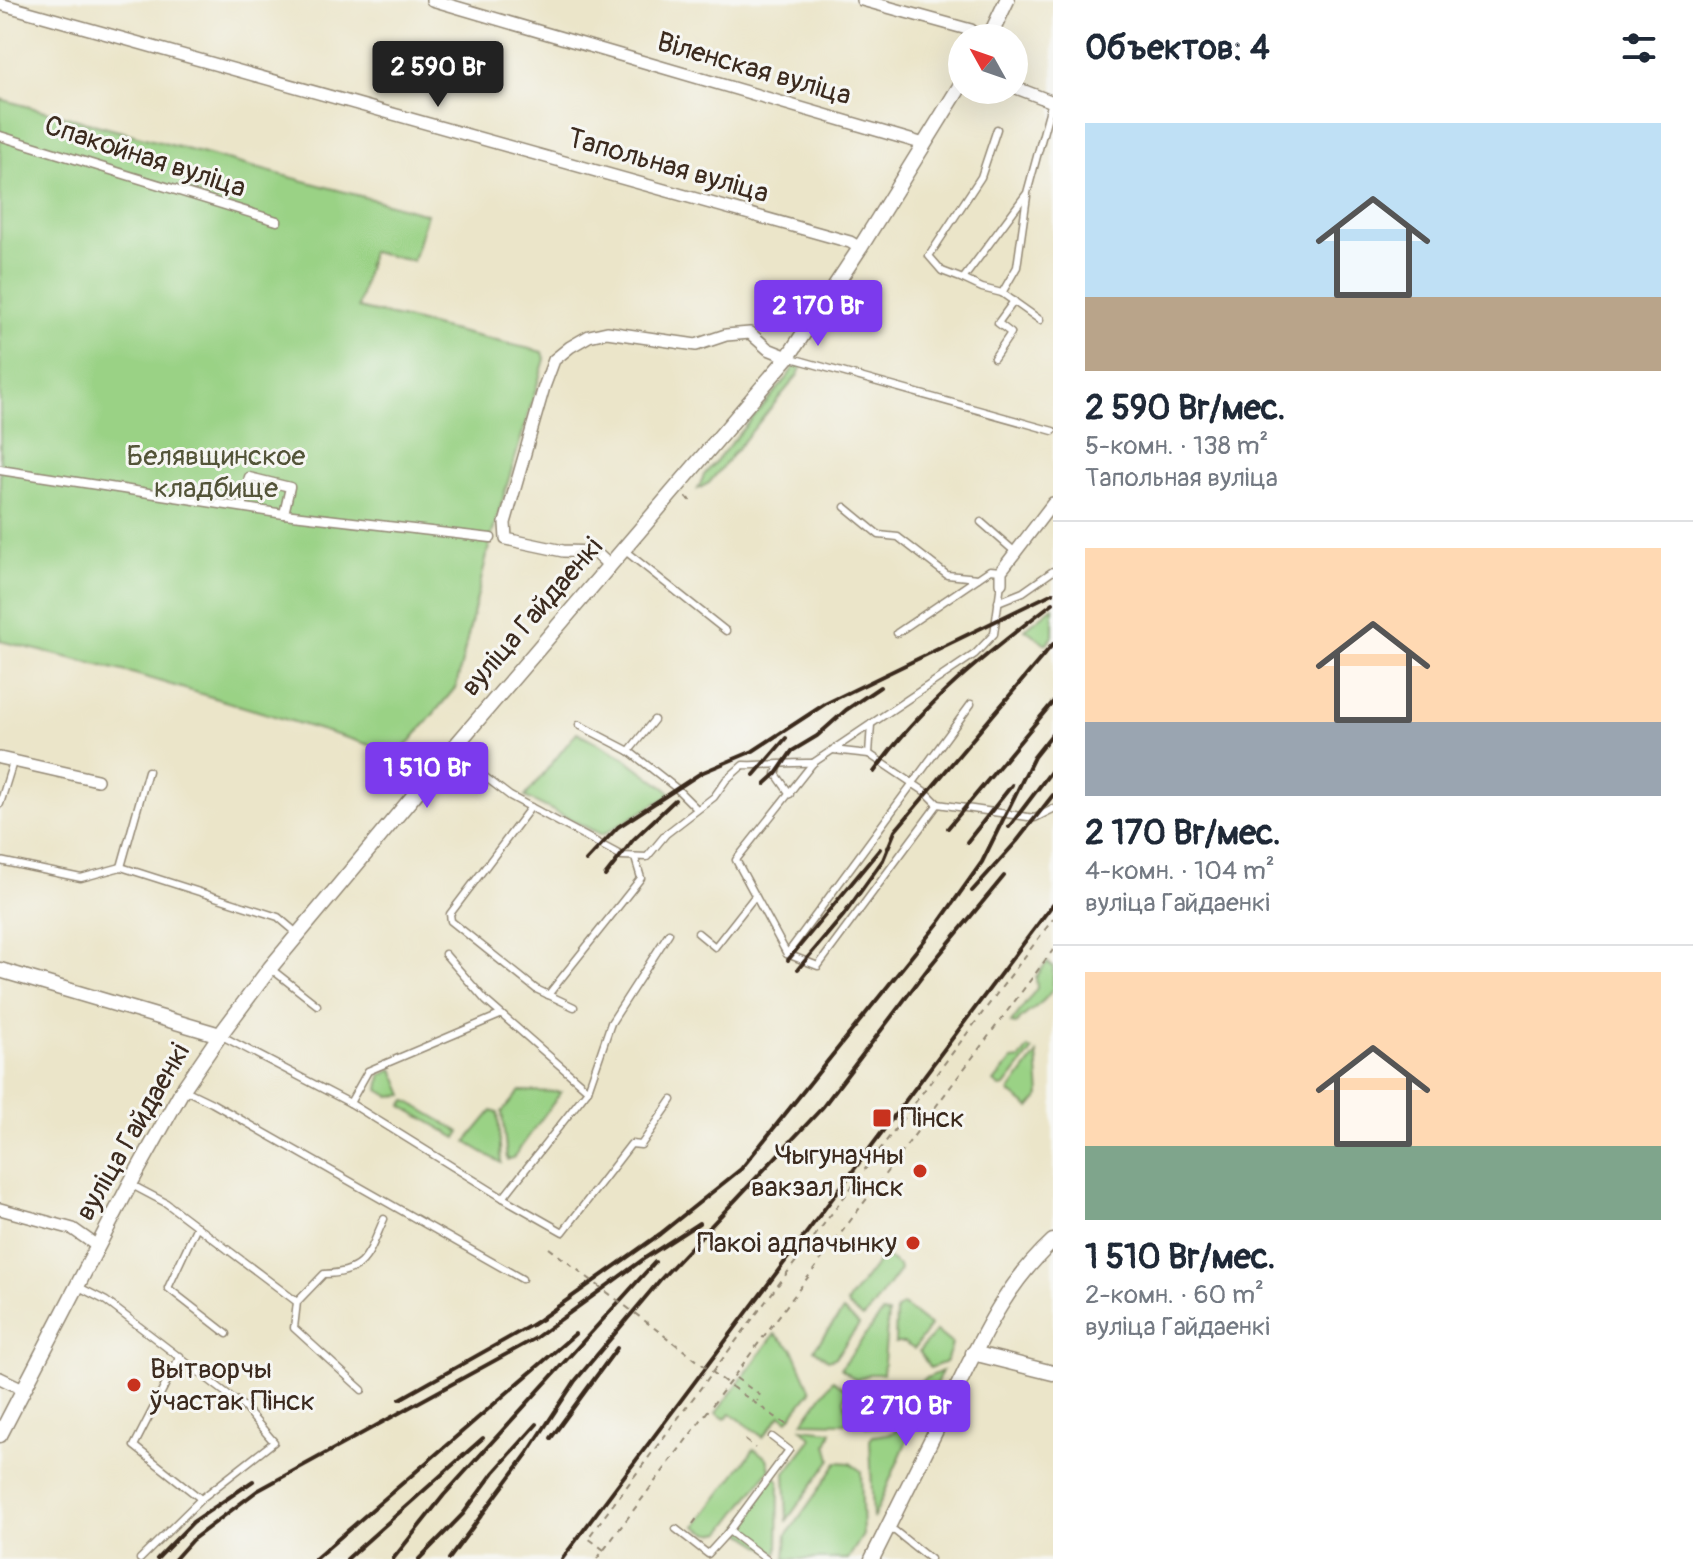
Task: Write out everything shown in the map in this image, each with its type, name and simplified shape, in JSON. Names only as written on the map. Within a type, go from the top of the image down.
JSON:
[{"type":"street","name":"Віленская вуліца","points":[[432,0],[924,144]]},
{"type":"street","points":[[862,0],[949,24]]},
{"type":"street","points":[[996,24],[1007,0]]},
{"type":"street","name":"Тапольная вуліца","points":[[0,4],[850,242],[860,248]]},
{"type":"street","points":[[1028,92],[1053,102]]},
{"type":"street","name":"вуліца Гайдаенкі","points":[[0,1435],[130,1184],[183,1089],[220,1035],[270,968],[451,751],[788,357],[949,104]]},
{"type":"street","name":"Спакойная вуліца","points":[[0,136],[277,221]]},
{"type":"street","points":[[610,566],[595,552],[563,551],[506,539],[505,523],[554,360],[589,336],[607,332],[696,345],[726,335],[750,333],[768,349],[788,357]]},
{"type":"street","points":[[0,470],[284,514],[491,538]]},
{"type":"street","points":[[242,507],[249,477],[290,487],[284,514]]},
{"type":"street","points":[[1001,577],[1014,551],[1053,503]]},
{"type":"street","points":[[0,758],[97,780]]},
{"type":"street","points":[[0,970],[220,1035]]},
{"type":"street","points":[[0,1209],[73,1229],[97,1246]]},
{"type":"street","points":[[872,1559],[1003,1298],[1032,1261],[1052,1243]]},
{"type":"street","points":[[973,1353],[1053,1373]]},
{"type":"street","points":[[0,1378],[23,1389]]},
{"type":"lane","points":[[1002,293],[1017,267],[1027,193],[1053,102]]},
{"type":"lane","points":[[997,129],[981,177],[929,256],[942,271],[1002,293],[1040,320]]},
{"type":"lane","points":[[963,279],[1027,193]]},
{"type":"lane","points":[[994,358],[1011,333],[998,323],[1014,301]]},
{"type":"lane","points":[[788,357],[1053,431]]},
{"type":"lane","points":[[845,507],[879,535],[898,537],[947,575],[978,578]]},
{"type":"lane","points":[[981,522],[1014,551]]},
{"type":"lane","points":[[491,538],[506,539]]},
{"type":"lane","points":[[624,550],[726,631]]},
{"type":"lane","points":[[897,633],[990,570],[1001,577],[994,634],[975,654],[813,763],[736,860],[787,954],[818,966],[938,804]]},
{"type":"lane","points":[[998,602],[1023,592],[1053,571]]},
{"type":"lane","points":[[787,954],[971,704]]},
{"type":"lane","points":[[629,751],[654,720]]},
{"type":"lane","points":[[869,754],[871,724]]},
{"type":"lane","points":[[579,725],[629,751],[697,809]]},
{"type":"lane","points":[[833,750],[869,754],[927,793],[938,804],[1035,818],[1053,809]]},
{"type":"lane","points":[[451,751],[494,786],[622,856],[635,858],[647,857],[666,834],[714,797],[726,780],[743,765],[779,765],[785,761],[813,763]]},
{"type":"lane","points":[[0,804],[13,762]]},
{"type":"lane","points":[[779,765],[776,774],[790,794]]},
{"type":"lane","points":[[121,867],[148,771]]},
{"type":"lane","points":[[531,807],[450,914],[451,921],[536,989],[574,1007]]},
{"type":"lane","points":[[548,995],[641,878],[635,858]]},
{"type":"lane","points":[[0,861],[81,878],[121,867],[278,917],[298,934]]},
{"type":"lane","points":[[698,933],[715,947],[755,896]]},
{"type":"lane","points":[[503,1198],[588,1090],[611,1023],[669,933]]},
{"type":"lane","points":[[445,954],[500,1015],[588,1090]]},
{"type":"lane","points":[[270,968],[317,1005]]},
{"type":"lane","points":[[350,1103],[368,1071],[500,1015]]},
{"type":"lane","points":[[220,1035],[350,1103],[563,1232],[631,1144],[641,1145],[672,1100]]},
{"type":"lane","points":[[183,1089],[522,1279]]},
{"type":"lane","points":[[130,1184],[166,1203],[297,1302]]},
{"type":"lane","points":[[362,1390],[294,1328],[297,1302],[324,1274],[343,1274],[365,1261],[384,1219]]},
{"type":"lane","points":[[197,1226],[168,1288],[227,1334]]},
{"type":"lane","points":[[76,1285],[106,1301],[180,1356],[243,1406],[274,1442],[201,1499],[140,1559]]},
{"type":"lane","points":[[180,1356],[134,1446],[201,1499]]},
{"type":"lane","points":[[676,1529],[708,1554],[729,1531],[789,1450],[772,1437]]},
{"type":"lane","points":[[886,1530],[895,1531],[930,1559]]},
{"type":"lane","points":[[729,1531],[766,1559]]},
{"type":"path","points":[[604,1550],[588,1538],[1053,919]]},
{"type":"path","points":[[597,1559],[1053,950]]},
{"type":"path","points":[[549,1248],[787,1425]]},
{"type":"path","points":[[735,1377],[761,1396],[756,1403]]},
{"type":"path","points":[[745,1440],[755,1448]]},
{"type":"path","points":[[693,1524],[700,1514]]},
{"type":"green space","name":"Белявщинское кладбище","points":[[0,99],[427,214],[413,261],[371,252],[358,308],[543,352],[545,359],[491,538],[456,687],[400,754],[135,674],[0,641]]},
{"type":"green space","points":[[800,363],[798,375],[709,483],[698,489],[704,475],[794,366]]},
{"type":"green space","points":[[1053,607],[1053,636],[1046,644],[1025,629]]},
{"type":"green space","points":[[577,732],[625,758],[669,791],[670,795],[602,835],[525,797]]},
{"type":"green space","points":[[1047,962],[1053,967],[1050,993],[1016,1024],[1011,1023],[1037,988],[1036,977]]},
{"type":"green space","points":[[1028,1048],[1032,1051],[1005,1086],[1000,1087],[994,1082],[1012,1060],[1020,1059]]},
{"type":"green space","points":[[1037,1054],[1040,1096],[1030,1108],[1009,1092]]},
{"type":"green space","points":[[393,1069],[404,1095],[389,1096],[379,1090],[381,1076]]},
{"type":"green space","points":[[520,1091],[561,1092],[513,1158],[507,1160],[502,1112]]},
{"type":"green space","points":[[406,1100],[460,1132],[457,1138],[402,1106]]},
{"type":"green space","points":[[492,1111],[498,1113],[501,1163],[466,1142]]},
{"type":"green space","points":[[883,1255],[900,1270],[862,1318],[847,1303]]},
{"type":"green space","points":[[903,1305],[930,1326],[914,1349],[904,1343],[895,1343],[896,1310]]},
{"type":"green space","points":[[843,1311],[859,1325],[835,1358],[828,1360],[814,1349]]},
{"type":"green space","points":[[882,1313],[888,1314],[883,1374],[869,1374],[856,1380],[841,1368]]},
{"type":"green space","points":[[936,1331],[952,1344],[946,1362],[930,1368],[919,1351]]},
{"type":"green space","points":[[775,1334],[793,1349],[811,1391],[788,1420],[781,1415],[763,1437],[731,1413],[725,1419],[716,1413]]},
{"type":"green space","points":[[942,1371],[919,1423],[912,1423],[908,1419],[911,1409],[907,1387]]},
{"type":"green space","points":[[833,1380],[847,1390],[844,1400],[848,1420],[845,1423],[803,1422]]},
{"type":"green space","points":[[886,1384],[896,1391],[899,1417],[893,1424],[867,1427],[860,1421],[863,1408],[858,1400],[860,1391]]},
{"type":"green space","points":[[802,1428],[832,1431],[827,1445],[831,1459],[787,1520],[785,1473],[812,1438]]},
{"type":"green space","points":[[897,1429],[908,1438],[873,1519],[870,1440],[873,1436],[892,1433]]},
{"type":"green space","points":[[754,1449],[767,1458],[770,1469],[722,1532],[709,1532],[696,1526]]},
{"type":"green space","points":[[838,1462],[850,1463],[861,1471],[863,1535],[848,1559],[785,1559],[787,1535]]},
{"type":"green space","points":[[774,1476],[779,1481],[778,1552],[773,1553],[739,1528]]},
{"type":"railway","points":[[586,861],[618,827],[701,773],[753,751],[825,704],[1053,593]]},
{"type":"railway","points":[[874,772],[934,702],[1053,603]]},
{"type":"railway","points":[[798,969],[843,916],[883,860],[895,831],[1053,644]]},
{"type":"railway","points":[[765,784],[792,751],[817,736],[846,710],[880,687]]},
{"type":"railway","points":[[948,828],[1053,702]]},
{"type":"railway","points":[[532,1325],[660,1234],[741,1169],[940,921],[982,862],[1034,757],[1053,733]]},
{"type":"railway","points":[[754,775],[786,738]]},
{"type":"railway","points":[[1009,827],[1053,769]]},
{"type":"railway","points":[[967,842],[1012,785]]},
{"type":"railway","points":[[972,891],[1053,795]]},
{"type":"railway","points":[[605,876],[633,840],[675,800]]},
{"type":"railway","points":[[788,960],[880,849]]},
{"type":"railway","points":[[449,1559],[527,1454],[575,1381],[660,1280],[822,1108],[930,966],[1004,876]]},
{"type":"railway","points":[[562,1559],[1053,904]]},
{"type":"railway","points":[[175,1559],[192,1540],[257,1491],[534,1339],[645,1258],[699,1223]]},
{"type":"railway","points":[[393,1559],[444,1495],[655,1262]]},
{"type":"railway","points":[[400,1399],[542,1319]]},
{"type":"railway","points":[[315,1559],[575,1334]]},
{"type":"railway","points":[[551,1438],[617,1348]]},
{"type":"railway","points":[[419,1559],[463,1514],[494,1472],[537,1424]]},
{"type":"railway","points":[[347,1559],[483,1438]]},
{"type":"railway","points":[[157,1559],[193,1522],[253,1481]]},
{"type":"place","name":"Пінск","points":[[882,1118]]},
{"type":"place","name":"Чыгуначны вакзал Пінск","points":[[920,1171]]},
{"type":"place","name":"Пакоі адпачынку","points":[[913,1243]]},
{"type":"place","name":"Вытворчы ўчастак Пінск","points":[[134,1385]]}]
